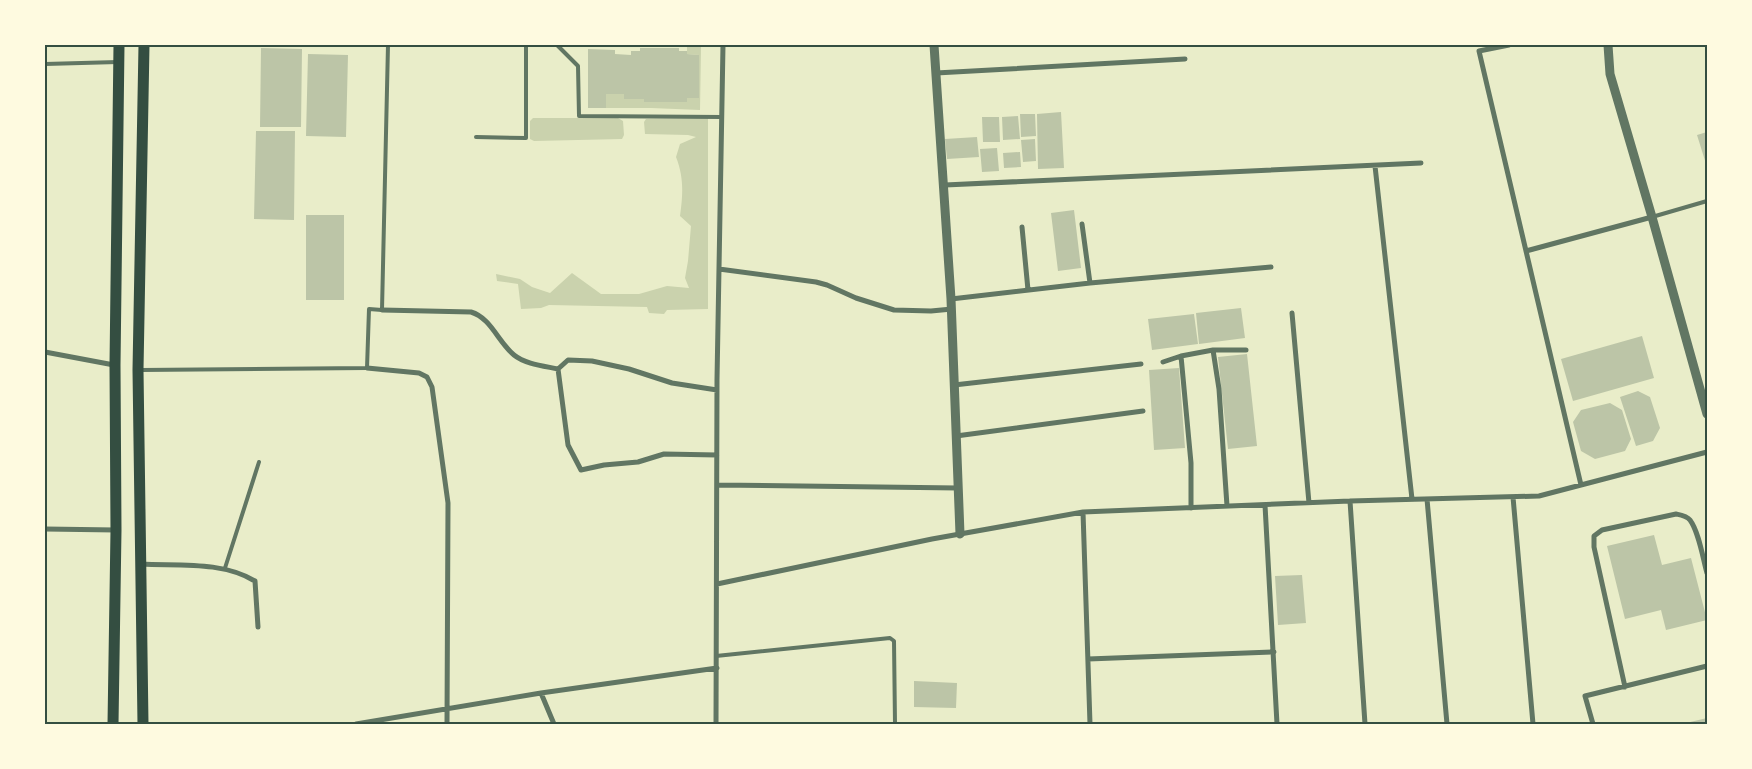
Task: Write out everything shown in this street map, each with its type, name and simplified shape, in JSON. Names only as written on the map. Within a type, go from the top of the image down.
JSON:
[{"type":"main road","points":[[113,724],[119,45]]},
{"type":"main road","points":[[143,724],[138,370],[144,45]]},
{"type":"street","points":[[716,724],[717,390],[723,45]]},
{"type":"street","points":[[934,45],[952,309],[960,534]]},
{"type":"street","points":[[1509,45],[1479,51],[1581,485]]},
{"type":"street","points":[[1608,45],[1610,74],[1707,414]]},
{"type":"street","points":[[936,73],[1185,59]]},
{"type":"street","points":[[945,185],[1421,163]]},
{"type":"street","points":[[1375,166],[1412,499]]},
{"type":"street","points":[[1526,251],[1652,217]]},
{"type":"street","points":[[1082,224],[1090,283]]},
{"type":"street","points":[[1022,227],[1028,290]]},
{"type":"street","points":[[951,299],[1090,283],[1271,267]]},
{"type":"street","points":[[719,269],[816,282],[856,298],[894,310],[912,312],[952,309]]},
{"type":"street","points":[[382,310],[470,312],[478,314],[515,356],[528,362],[558,369]]},
{"type":"street","points":[[1292,313],[1309,503]]},
{"type":"street","points":[[1214,350],[1219,389],[1227,506]]},
{"type":"street","points":[[1163,362],[1181,356],[1214,350],[1246,350]]},
{"type":"street","points":[[45,352],[115,365]]},
{"type":"street","points":[[1181,356],[1191,463],[1191,508]]},
{"type":"street","points":[[558,369],[568,360],[592,361],[629,369],[672,383],[717,390]]},
{"type":"street","points":[[954,385],[1140,364]]},
{"type":"street","points":[[367,368],[419,372],[427,377],[432,387],[448,503],[447,724]]},
{"type":"street","points":[[558,369],[568,444],[581,470],[604,465],[638,462],[664,454],[717,455]]},
{"type":"street","points":[[956,436],[1144,411]]},
{"type":"street","points":[[717,584],[960,534],[1083,512],[1350,501],[1539,496],[1707,452]]},
{"type":"street","points":[[717,485],[958,488]]},
{"type":"street","points":[[1513,497],[1533,724]]},
{"type":"street","points":[[1427,499],[1447,724]]},
{"type":"street","points":[[1350,501],[1365,724]]},
{"type":"street","points":[[1266,504],[1278,724]]},
{"type":"street","points":[[1083,512],[1090,724]]},
{"type":"street","points":[[1625,686],[1594,547],[1594,536],[1602,530],[1676,514],[1685,516],[1690,520],[1696,534],[1707,573]]},
{"type":"street","points":[[45,529],[116,530]]},
{"type":"street","points":[[141,564],[225,568],[245,575],[255,581],[258,627]]},
{"type":"street","points":[[1088,659],[1274,652]]},
{"type":"street","points":[[1593,724],[1585,696],[1707,666]]},
{"type":"street","points":[[356,724],[540,693],[716,668]]},
{"type":"street","points":[[540,693],[554,724]]},
{"type":"lane","points":[[138,370],[367,368],[370,309],[382,310],[388,45]]},
{"type":"lane","points":[[476,137],[526,138],[526,45]]},
{"type":"lane","points":[[558,45],[578,66],[579,116],[722,117]]},
{"type":"lane","points":[[45,64],[119,62]]},
{"type":"lane","points":[[1652,217],[1707,201]]},
{"type":"lane","points":[[225,568],[259,462]]},
{"type":"lane","points":[[716,656],[890,638],[894,641],[895,724]]},
{"type":"green space","points":[[687,45],[701,45],[700,110],[606,108],[606,94],[624,94],[624,99],[644,99],[644,101],[687,102],[687,98],[699,98],[699,55],[687,54]]},
{"type":"green space","points":[[533,118],[618,118],[623,121],[624,135],[622,139],[534,141],[530,139],[530,121]]},
{"type":"green space","points":[[708,118],[708,309],[667,310],[664,314],[649,313],[647,307],[549,305],[541,308],[521,309],[518,284],[497,281],[496,274],[520,279],[532,287],[550,293],[572,273],[601,294],[639,294],[667,286],[689,288],[685,278],[691,226],[680,216],[682,186],[676,157],[680,144],[696,137],[688,135],[645,134],[644,122],[646,119]]},
{"type":"building","points":[[261,48],[302,49],[301,127],[260,127]]},
{"type":"building","points":[[640,48],[679,48],[679,51],[687,51],[687,54],[699,55],[699,98],[687,98],[687,102],[644,102],[644,99],[624,99],[624,94],[606,94],[606,108],[588,108],[588,49],[615,50],[615,54],[631,55],[631,51],[640,51]]},
{"type":"building","points":[[308,54],[348,55],[346,137],[306,136]]},
{"type":"building","points":[[1061,112],[1064,168],[1038,169],[1037,114]]},
{"type":"building","points":[[1020,114],[1035,114],[1036,136],[1021,137]]},
{"type":"building","points":[[1018,116],[1020,139],[1003,140],[1002,117]]},
{"type":"building","points":[[982,117],[999,117],[1000,142],[983,142]]},
{"type":"building","points":[[256,131],[295,131],[294,220],[254,219]]},
{"type":"building","points":[[1707,132],[1707,167],[1697,135]]},
{"type":"building","points":[[977,137],[979,157],[947,159],[945,139]]},
{"type":"building","points":[[1035,139],[1036,161],[1023,162],[1021,140]]},
{"type":"building","points":[[997,148],[999,171],[982,172],[980,149]]},
{"type":"building","points":[[1020,152],[1021,167],[1004,168],[1003,153]]},
{"type":"building","points":[[1074,210],[1081,268],[1058,271],[1051,213]]},
{"type":"building","points":[[306,215],[344,215],[344,300],[306,300]]},
{"type":"building","points":[[1241,308],[1245,338],[1199,344],[1196,313]]},
{"type":"building","points":[[1194,314],[1198,344],[1152,350],[1148,319]]},
{"type":"building","points":[[1642,336],[1654,378],[1573,401],[1561,359]]},
{"type":"building","points":[[1247,354],[1257,446],[1228,449],[1218,357]]},
{"type":"building","points":[[1179,368],[1185,448],[1154,450],[1149,370]]},
{"type":"building","points":[[1638,391],[1650,397],[1660,428],[1653,441],[1636,446],[1620,397]]},
{"type":"building","points":[[1610,403],[1622,410],[1631,439],[1625,451],[1595,459],[1581,451],[1573,422],[1581,410]]},
{"type":"building","points":[[1654,535],[1662,565],[1691,558],[1707,620],[1666,630],[1661,610],[1625,619],[1607,546]]},
{"type":"building","points":[[1302,575],[1306,623],[1278,625],[1275,576]]},
{"type":"building","points":[[914,681],[957,683],[956,708],[914,707]]},
{"type":"building","points":[[1707,718],[1707,724],[1686,724],[1686,723]]}]
